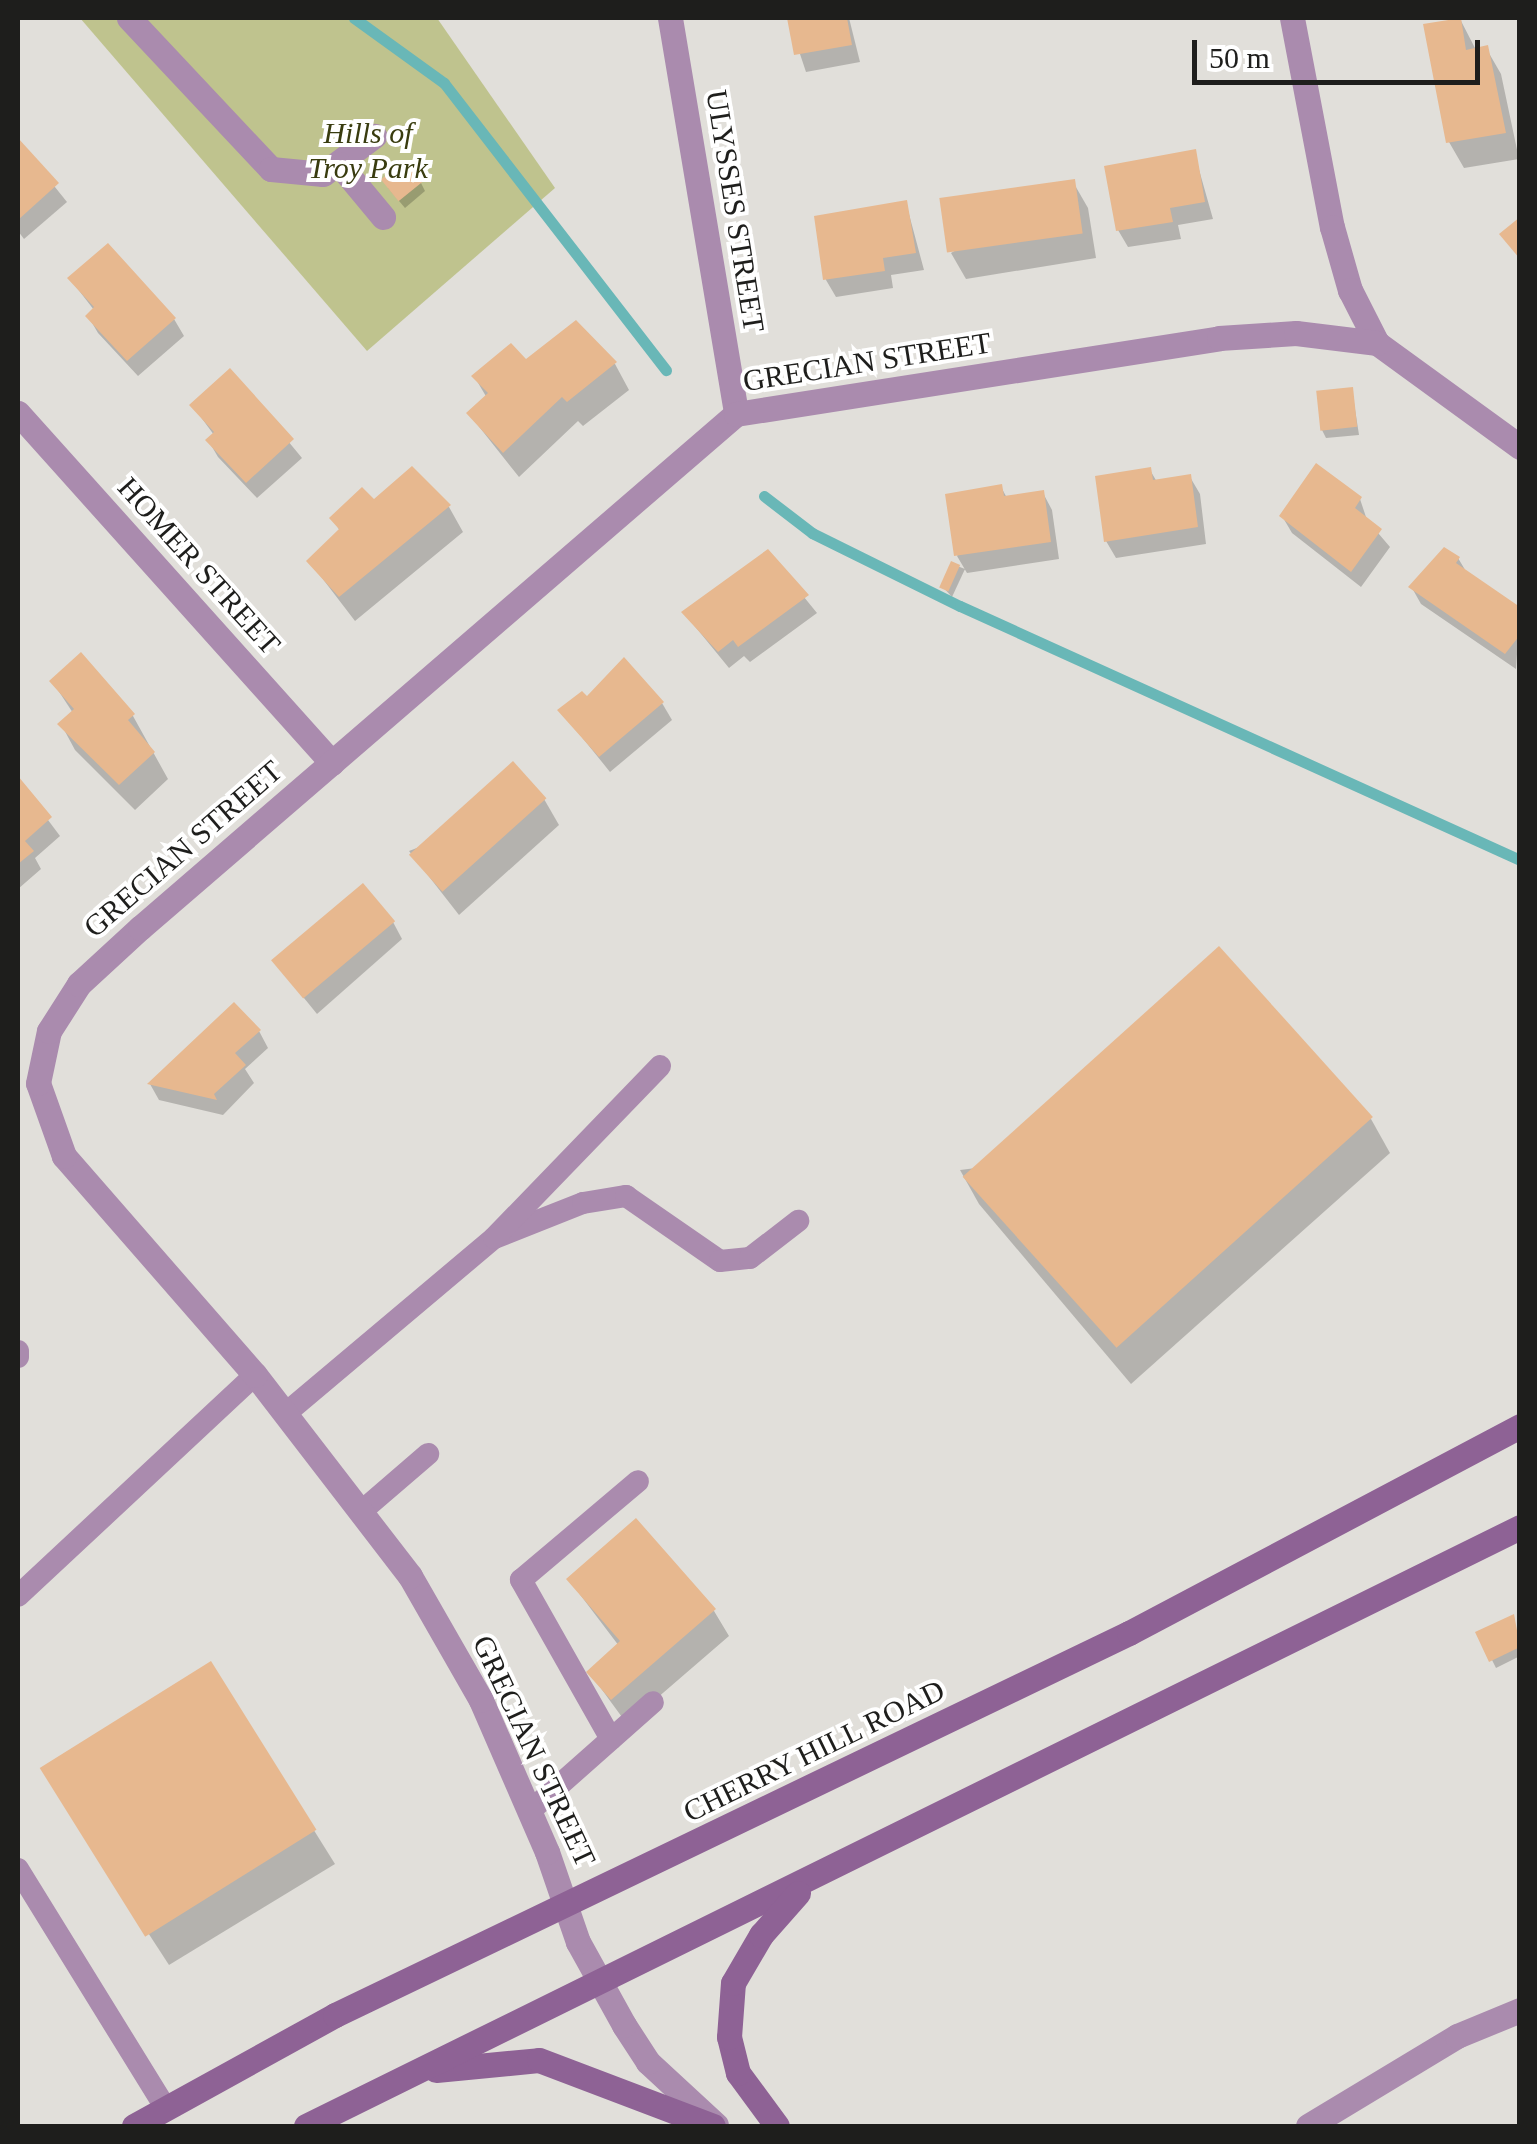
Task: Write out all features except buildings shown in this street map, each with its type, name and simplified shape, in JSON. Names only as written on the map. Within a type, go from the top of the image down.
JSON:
[{"type":"main road","name":"CHERRY HILL ROAD","points":[[134,2126],[416,1974],[569,1906],[1154,1620],[1520,1426]]},
{"type":"main road","points":[[306,2126],[806,1884],[1520,1528]]},
{"type":"main road","points":[[777,2126],[738,2073],[729,2037],[733,1983],[761,1936],[806,1884]]},
{"type":"main road","points":[[416,2072],[539,2060],[716,2126]]},
{"type":"street","points":[[129,18],[271,169],[297,176],[339,164],[374,136]]},
{"type":"street","name":"ULYSSES STREET","points":[[670,18],[736,414]]},
{"type":"street","points":[[1292,18],[1332,227],[1350,290],[1377,343],[1520,447]]},
{"type":"street","points":[[339,164],[383,218]]},
{"type":"street","name":"GRECIAN STREET","points":[[716,2126],[648,2062],[600,1984],[480,1700],[410,1576],[363,1510],[255,1376],[64,1156],[42,1109],[41,1057],[48,1032],[79,984],[736,414],[1219,338],[1296,333],[1377,343]]},
{"type":"street","name":"HOMER STREET","points":[[18,413],[332,763]]},
{"type":"street","points":[[1308,2126],[1457,2036],[1520,2010]]},
{"type":"lane","points":[[285,1414],[494,1238],[660,1066]]},
{"type":"lane","points":[[494,1238],[584,1203],[626,1196],[720,1261],[750,1258],[798,1221]]},
{"type":"lane","points":[[18,1596],[255,1376]]},
{"type":"lane","points":[[363,1510],[428,1454]]},
{"type":"lane","points":[[611,1739],[521,1580],[638,1481]]},
{"type":"lane","points":[[530,1812],[654,1702]]},
{"type":"lane","points":[[18,1869],[165,2107]]},
{"type":"green space","name":"Hills of Troy Park","points":[[80,18],[437,18],[555,188],[367,351]]},
{"type":"waterway","points":[[354,18],[444,83],[666,370]]},
{"type":"waterway","points":[[764,496],[812,533],[960,606],[1520,860]]}]
